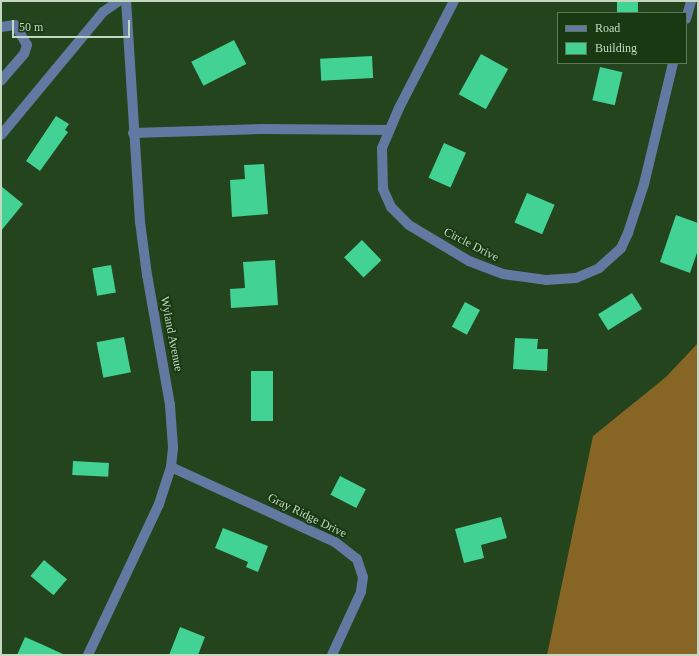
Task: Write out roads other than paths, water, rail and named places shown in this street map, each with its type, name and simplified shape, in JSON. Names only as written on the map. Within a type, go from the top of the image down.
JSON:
[{"type":"street","points":[[1,135],[104,12],[119,1]]},
{"type":"street","name":"Wyland Avenue","points":[[88,655],[159,504],[171,467],[173,446],[170,405],[147,275],[133,133],[126,1]]},
{"type":"street","name":"Circle Drive","points":[[454,1],[389,130],[380,158],[383,188],[391,207],[409,225],[469,261],[503,274],[546,280],[576,278],[607,262],[620,248],[628,233],[644,184],[673,64]]},
{"type":"street","points":[[687,15],[691,1]]},
{"type":"street","points":[[1,27],[15,25],[27,45],[24,54],[1,80]]},
{"type":"street","points":[[133,133],[260,129],[389,130]]},
{"type":"street","name":"Gray Ridge Drive","points":[[171,467],[335,542],[357,559],[363,577],[361,592],[332,655]]}]
